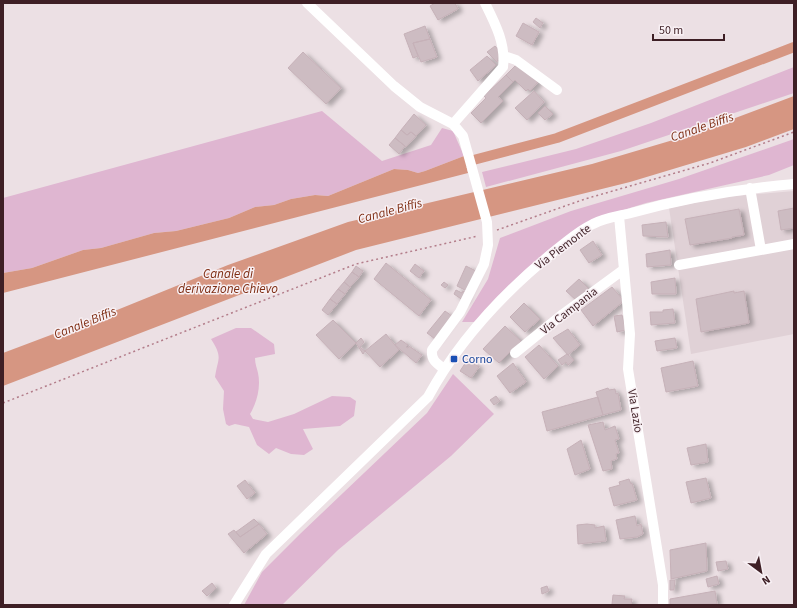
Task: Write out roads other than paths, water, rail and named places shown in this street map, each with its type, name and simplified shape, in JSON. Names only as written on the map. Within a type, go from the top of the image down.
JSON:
[{"type":"street","points":[[307,3],[394,86],[420,107],[453,124],[463,136],[487,222],[487,254],[484,264],[460,312],[432,350],[431,356],[434,362],[444,369]]},
{"type":"street","points":[[453,124],[503,67],[504,56],[496,25],[485,3]]},
{"type":"street","points":[[504,56],[516,60],[557,90]]},
{"type":"street","name":"Via Piemonte","points":[[234,605],[266,554],[428,397],[444,369],[481,321],[534,268],[593,223],[659,206],[750,188],[794,184]]},
{"type":"street","points":[[750,188],[761,250]]},
{"type":"street","name":"Via Lazio","points":[[619,216],[630,334],[628,369],[663,585],[663,605]]},
{"type":"street","points":[[679,265],[794,244]]},
{"type":"street","name":"Via Campania","points":[[515,353],[563,314],[623,270]]},
{"type":"water","name":"Canale di derivazione Chievo","points":[[794,96],[794,129],[746,147],[630,182],[356,250],[3,386],[3,353],[117,310],[228,265],[348,222],[592,164],[690,135]]},
{"type":"water","points":[[464,156],[468,173],[3,293],[3,273],[32,268],[83,250],[101,248],[154,233],[176,231],[229,218],[255,207],[274,205],[291,199],[315,195],[328,196],[394,169],[408,170],[418,173]]},
{"type":"waterway","points":[[462,163],[557,138],[794,47]]},
{"type":"place","name":"Corno","points":[[454,359]]},
{"type":"water label","name":"Canale Biffis","points":[[702,127]]},
{"type":"water label","name":"Canale Biffis","points":[[390,211]]},
{"type":"water label","name":"Canale Biffis","points":[[85,323]]}]
